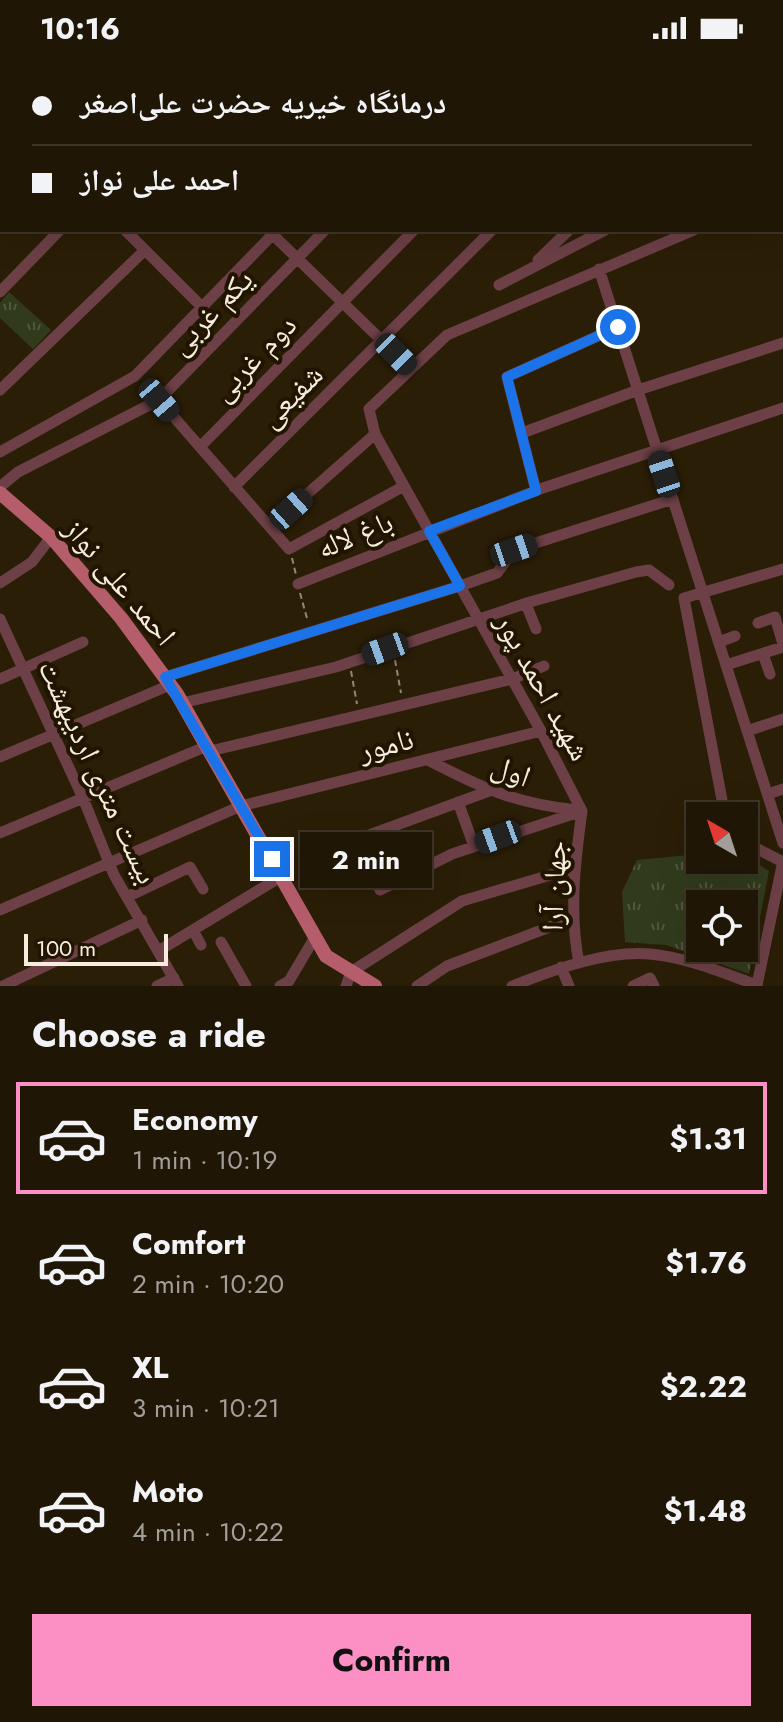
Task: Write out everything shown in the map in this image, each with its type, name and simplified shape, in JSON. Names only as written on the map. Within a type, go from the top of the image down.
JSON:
[{"type":"main road","name":"احمد علی نواز","points":[[0,493],[51,537],[121,618],[168,681],[326,956],[349,979],[375,986]]},
{"type":"street","points":[[0,292],[58,232]]},
{"type":"street","points":[[127,232],[202,307]]},
{"type":"street","points":[[0,452],[135,376],[273,232],[410,368],[447,335],[689,232]]},
{"type":"street","name":"یکم غربی","points":[[0,487],[18,472],[159,400],[323,232]]},
{"type":"street","name":"دوم غربی","points":[[200,447],[412,232]]},
{"type":"street","name":"شفیعی","points":[[234,487],[490,232]]},
{"type":"street","points":[[529,268],[567,232]]},
{"type":"street","points":[[499,285],[601,232]]},
{"type":"street","points":[[653,232],[659,244]]},
{"type":"street","points":[[0,390],[145,250]]},
{"type":"street","points":[[599,269],[783,843]]},
{"type":"street","points":[[536,491],[507,377],[618,327]]},
{"type":"street","points":[[522,433],[638,390],[783,343]]},
{"type":"street","name":"شهید احمد پور","points":[[410,368],[372,403],[369,418],[375,434],[541,731],[582,811]]},
{"type":"street","points":[[159,400],[289,549],[404,486]]},
{"type":"street","name":"باغ لاله","points":[[298,584],[536,491],[656,448],[783,408]]},
{"type":"street","points":[[270,527],[375,434]]},
{"type":"street","points":[[0,757],[168,681],[497,573],[514,550],[673,499]]},
{"type":"street","points":[[0,583],[32,562],[51,537]]},
{"type":"street","points":[[722,802],[684,598],[783,569]]},
{"type":"street","points":[[182,703],[350,662],[526,604],[636,572],[649,570],[669,585]]},
{"type":"street","points":[[526,604],[536,629]]},
{"type":"street","points":[[726,665],[783,646],[775,617],[758,623]]},
{"type":"street","name":"بیست متری اردیبهشت","points":[[0,619],[83,798],[109,863],[176,982]]},
{"type":"street","points":[[719,642],[735,636]]},
{"type":"street","points":[[0,679],[83,642]]},
{"type":"street","points":[[763,654],[770,674]]},
{"type":"street","points":[[0,833],[208,749],[512,679],[544,666]]},
{"type":"street","points":[[747,731],[783,719]]},
{"type":"street","name":"نامور","points":[[0,910],[241,806],[541,731]]},
{"type":"street","name":"اول","points":[[428,760],[489,791],[530,805],[582,811]]},
{"type":"street","points":[[768,794],[783,789]]},
{"type":"street","points":[[353,841],[489,791]]},
{"type":"street","points":[[458,802],[474,846]]},
{"type":"street","points":[[380,890],[474,846],[582,811]]},
{"type":"street","name":"جهان آرا","points":[[579,963],[573,918],[574,868],[582,811]]},
{"type":"street","points":[[512,986],[561,967],[648,954],[691,963],[757,985],[783,861],[758,849]]},
{"type":"street","points":[[127,897],[190,867],[203,889]]},
{"type":"street","points":[[349,979],[462,901],[574,868]]},
{"type":"street","points":[[160,950],[282,876]]},
{"type":"street","points":[[417,986],[447,966],[573,918]]},
{"type":"street","points":[[3,986],[142,920]]},
{"type":"street","points":[[193,930],[201,945]]},
{"type":"street","points":[[287,984],[315,937]]},
{"type":"street","points":[[221,942],[246,986]]},
{"type":"street","points":[[561,967],[569,986]]},
{"type":"street","points":[[157,986],[176,982]]},
{"type":"street","points":[[633,986],[652,982]]},
{"type":"path","points":[[392,647],[403,705]]},
{"type":"path","points":[[350,662],[360,715]]},
{"type":"green space","points":[[9,292],[51,330],[33,349],[0,318],[0,303]]},
{"type":"green space","points":[[686,855],[686,874],[758,874],[758,864],[769,871],[758,928],[758,890],[686,890],[686,952],[666,945],[625,942],[622,892],[637,860]]},
{"type":"green space","points":[[715,962],[751,962],[749,974]]},
{"type":"route","points":[[272,859],[165,677],[460,586],[429,531],[536,491],[507,377],[618,327]]}]
